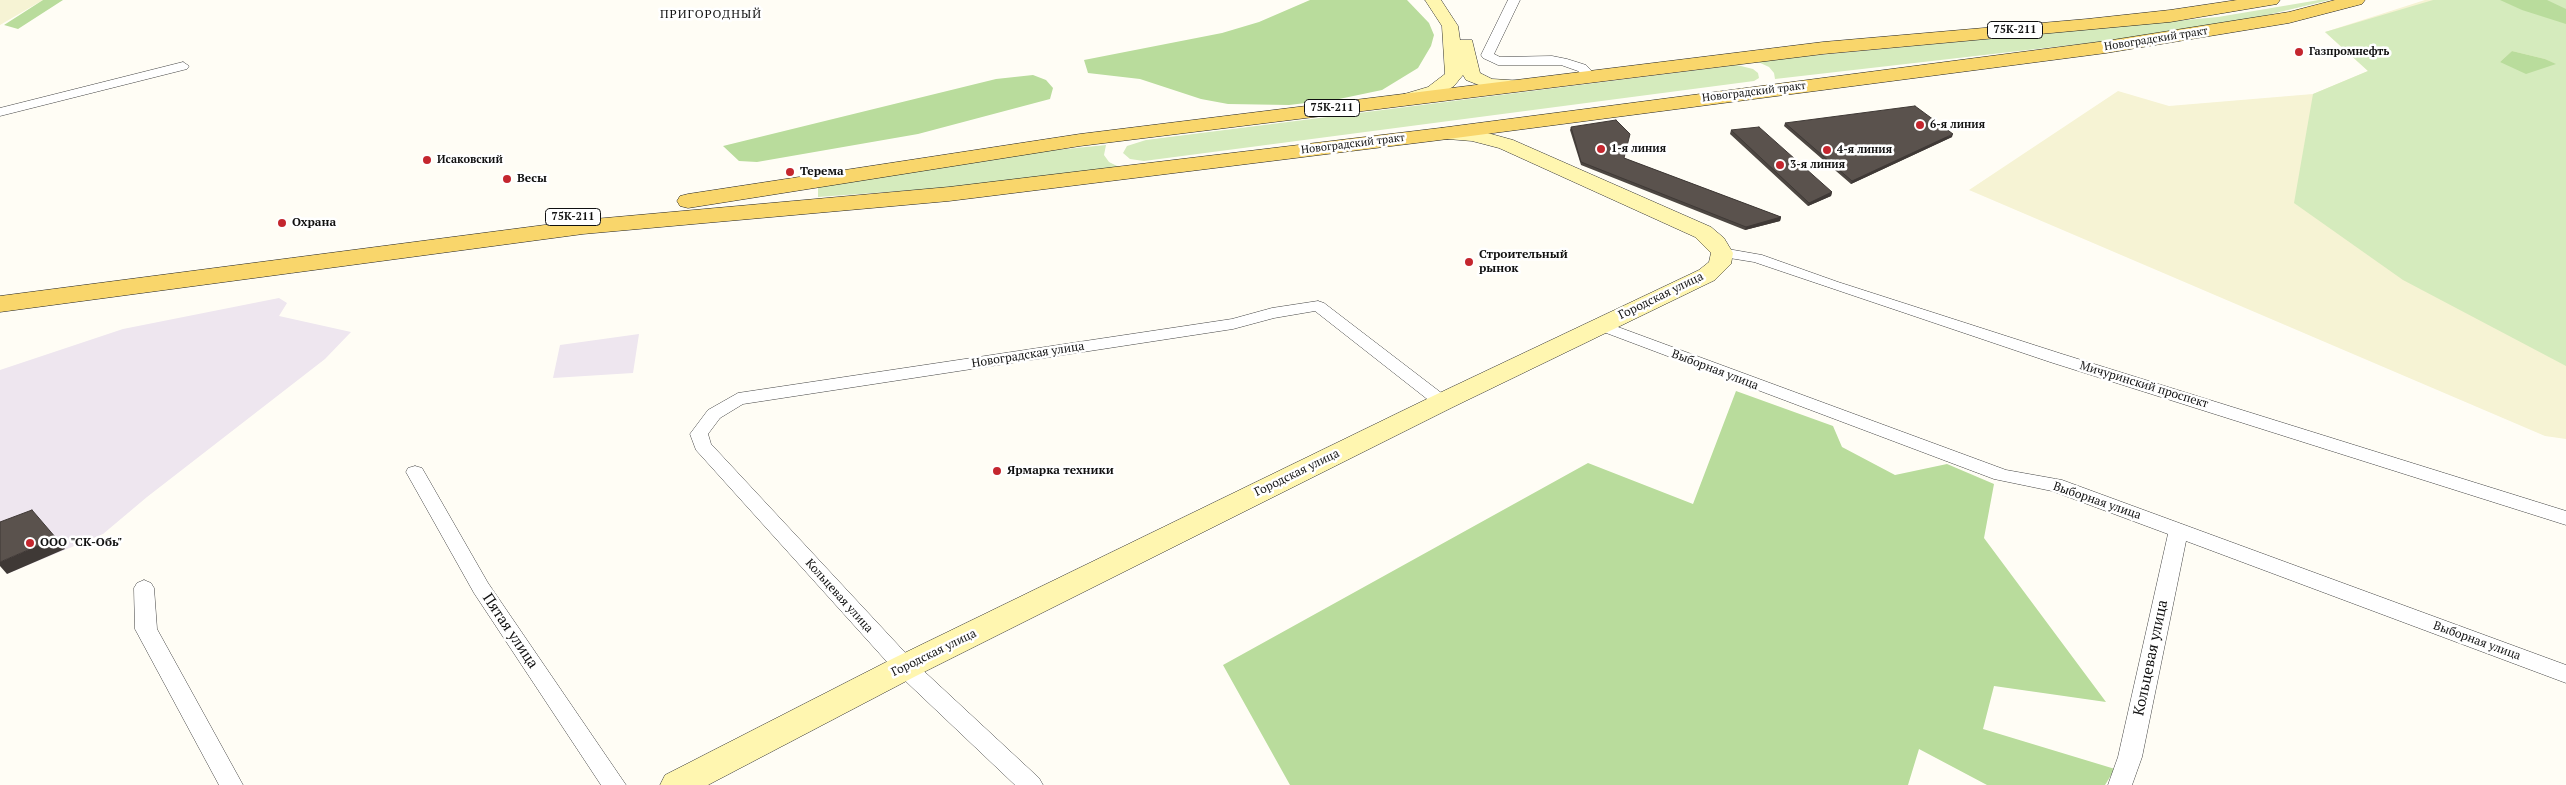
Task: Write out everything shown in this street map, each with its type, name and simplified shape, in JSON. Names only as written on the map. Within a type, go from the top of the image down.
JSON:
[{"type":"main road","name":"75К-211","points":[[0,291],[627,211],[853,174],[1145,132],[1519,85],[1910,39],[2170,16],[2271,0]]},
{"type":"main road","name":"Новоградский тракт","points":[[0,304],[583,226],[949,194],[1440,134],[2106,47],[2289,17],[2356,0]]},
{"type":"main road","points":[[1727,60],[1758,69],[1767,76],[1768,83],[1759,91]]},
{"type":"main road","points":[[1145,132],[1126,139],[1115,146],[1112,153],[1118,160],[1131,166],[1150,170]]},
{"type":"street","points":[[1408,99],[1434,91],[1448,82],[1454,74],[1450,26],[1433,0]]},
{"type":"street","points":[[1448,0],[1459,18],[1466,39],[1466,62],[1470,74],[1485,83],[1519,85]]},
{"type":"street","points":[[1514,0],[1487,55],[1498,61],[1552,60],[1563,62],[1582,68],[1591,77]]},
{"type":"street","points":[[0,112],[183,66]]},
{"type":"street","points":[[1537,156],[1524,147],[1519,139],[1521,132],[1545,120]]},
{"type":"street","points":[[1440,134],[1457,133],[1490,139],[1537,156],[1703,232],[1716,243],[1722,254]]},
{"type":"street","name":"Городская улица","points":[[677,785],[904,667],[1599,325],[1706,275],[1720,264],[1722,254]]},
{"type":"street","name":"Мичуринский проспект","points":[[1722,254],[1758,258],[1832,285],[2037,352],[2566,518]]},
{"type":"street","name":"Новоградская улица","points":[[738,399],[1233,324],[1272,313],[1318,306],[1442,402]]},
{"type":"street","name":"Выборная улица","points":[[1599,325],[2001,475],[2025,481],[2055,485],[2566,674]]},
{"type":"street","name":"Кольцевая улица","points":[[738,399],[714,414],[699,434],[702,446],[904,667],[1031,785]]},
{"type":"street","name":"Пятая улица","points":[[415,472],[481,588],[614,785]]},
{"type":"street","name":"Кольцевая улица","points":[[2120,785],[2130,757],[2179,530]]},
{"type":"street","points":[[144,588],[146,629],[231,785]]},
{"type":"shaded area","points":[[0,0],[43,0],[0,25]]},
{"type":"shaded area","points":[[2425,0],[2566,0],[2566,439],[2545,436],[1969,190],[2118,91],[2169,106],[2313,94],[2368,71],[2325,32]]},
{"type":"shaded area","points":[[279,298],[287,303],[279,316],[351,332],[325,359],[147,497],[103,534],[7,574],[0,554],[0,370],[123,329]]},
{"type":"shaded area","points":[[639,334],[633,373],[553,378],[560,345]]},
{"type":"green space","points":[[43,0],[63,0],[18,29],[4,25]]},
{"type":"green space","points":[[1310,0],[1407,0],[1429,23],[1434,35],[1431,46],[1418,68],[1382,90],[1339,99],[1289,105],[1228,104],[1201,99],[1140,79],[1088,73],[1084,60],[1222,33],[1259,22]]},
{"type":"green space","points":[[2319,0],[2330,0],[2238,22],[2141,37],[1775,79],[1774,73],[1769,67],[1756,61],[2218,17]]},
{"type":"green space","points":[[2433,0],[2566,0],[2566,366],[2403,280],[2294,203],[2313,94],[2368,71],[2325,32]],"holes":[[[2512,51],[2545,59],[2555,64],[2500,62]]]},
{"type":"green space","points":[[2500,0],[2547,0],[2566,9],[2566,24],[2522,10]]},
{"type":"green space","points":[[2512,51],[2545,59],[2556,64],[2526,74],[2500,62]]},
{"type":"green space","points":[[1737,65],[1753,69],[1758,73],[1759,78],[1754,81],[1144,161],[1130,159],[1123,153],[1127,146],[1146,140]]},
{"type":"green space","points":[[1033,75],[1046,80],[1053,88],[1050,99],[918,134],[757,162],[739,161],[723,146],[996,79]]},
{"type":"green space","points":[[1106,145],[1104,155],[1109,162],[1121,168],[985,185],[818,197],[818,186],[1016,154]]},
{"type":"green space","points":[[1736,391],[1833,426],[1842,447],[1895,475],[1947,464],[1994,484],[1984,538],[2106,702],[1994,686],[1983,729],[2115,769],[2105,785],[1987,785],[1919,749],[1908,785],[1290,785],[1223,665],[1588,463],[1693,504]]},
{"type":"building","points":[[1915,106],[1953,134],[1852,181],[1785,123]]},
{"type":"building","points":[[1616,120],[1630,134],[1624,158],[1781,217],[1746,227],[1581,162],[1571,127]]},
{"type":"building","name":"3-я линия","points":[[1759,127],[1832,192],[1809,203],[1731,130]]},
{"type":"building","points":[[32,510],[56,538],[0,562],[0,522]]},
{"type":"place","name":"Газпромнефть","points":[[2299,52]]},
{"type":"place","name":"6-я линия","points":[[1920,125]]},
{"type":"place","name":"1-я линия","points":[[1601,149]]},
{"type":"place","name":"4-я линия","points":[[1827,150]]},
{"type":"place","name":"Исаковский","points":[[427,160]]},
{"type":"place","name":"3-я линия","points":[[1780,165]]},
{"type":"place","name":"Терема","points":[[790,172]]},
{"type":"place","name":"Весы","points":[[507,179]]},
{"type":"place","name":"Охрана","points":[[282,223]]},
{"type":"place","name":"Строительный рынок","points":[[1469,262]]},
{"type":"place","name":"Ярмарка техники","points":[[997,471]]},
{"type":"place","name":"ООО \"СК-Обь\"","points":[[30,543]]},
{"type":"district","name":"ПРИГОРОДНЫЙ","points":[[711,15]]}]
